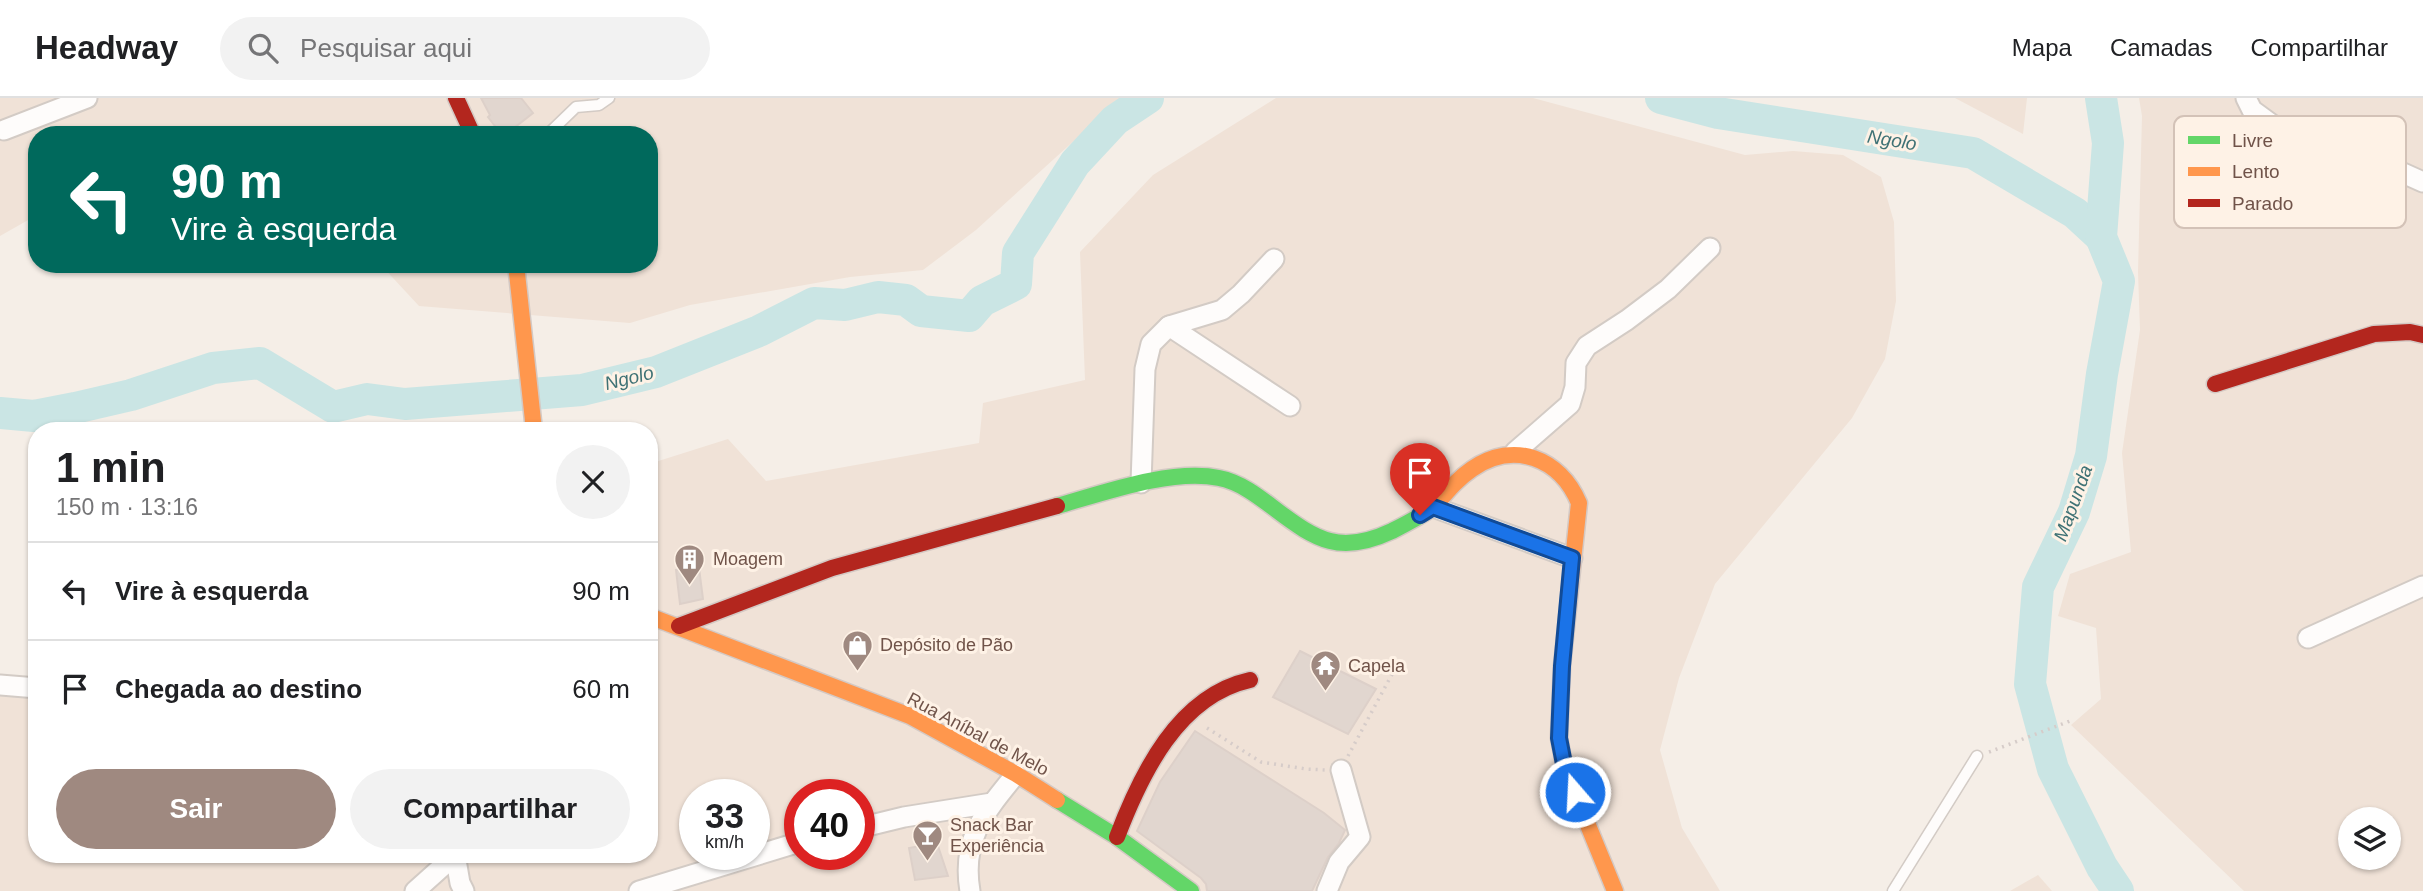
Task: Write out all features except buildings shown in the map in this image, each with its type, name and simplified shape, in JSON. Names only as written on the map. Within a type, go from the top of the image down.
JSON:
[{"type":"street","points":[[4,130],[87,98]]},
{"type":"street","points":[[456,98],[469,126]]},
{"type":"street","points":[[2246,98],[2252,110],[2260,116]]},
{"type":"street","points":[[2406,174],[2423,182]]},
{"type":"street","points":[[1515,452],[1570,404],[1575,387],[1576,363],[1587,346],[1668,289],[1710,248]]},
{"type":"street","points":[[1141,483],[1145,369],[1151,344],[1169,326],[1222,310],[1275,259]]},
{"type":"street","points":[[517,273],[533,422]]},
{"type":"street","points":[[1169,326],[1290,406]]},
{"type":"street","points":[[2215,384],[2374,334],[2410,332],[2423,335]]},
{"type":"street","points":[[679,626],[832,568],[1141,483],[1192,477],[1222,478],[1247,487],[1283,518],[1311,534],[1335,544],[1364,543],[1433,507],[1474,467],[1492,456],[1515,452],[1537,458],[1558,471],[1573,488],[1579,503],[1562,666],[1559,738],[1565,769],[1615,891]]},
{"type":"street","points":[[1433,507],[1572,558]]},
{"type":"street","points":[[2308,638],[2423,586]]},
{"type":"street","name":"Rua Aníbal de Melo","points":[[658,619],[909,716],[1016,774],[1117,837],[1191,891]]},
{"type":"street","points":[[1117,837],[1142,779],[1158,751],[1178,726],[1223,688],[1250,680]]},
{"type":"street","points":[[0,685],[28,687]]},
{"type":"street","points":[[1326,891],[1339,862],[1360,837],[1341,770]]},
{"type":"street","points":[[970,891],[967,871],[974,832],[992,803],[1016,774]]},
{"type":"street","points":[[875,824],[992,803]]},
{"type":"street","points":[[644,890],[784,847]]},
{"type":"street","points":[[415,891],[446,863]]},
{"type":"street","points":[[455,863],[464,891]]},
{"type":"lane","points":[[555,126],[577,102],[599,105],[609,98]]},
{"type":"lane","points":[[1893,891],[1978,756]]},
{"type":"path","points":[[1199,723],[1261,762],[1306,769],[1341,770],[1397,665]]},
{"type":"path","points":[[1978,756],[2070,722]]},
{"type":"shaded area","points":[[0,98],[1121,98],[976,230],[923,270],[850,277],[690,305],[630,323],[419,306],[388,273],[658,273],[658,126],[28,126],[28,220],[0,236]]},
{"type":"shaded area","points":[[1276,98],[1533,98],[1745,155],[1793,151],[1843,155],[1881,177],[1894,222],[1896,301],[1885,359],[1852,418],[1715,584],[1679,678],[1660,750],[1682,828],[1720,891],[0,891],[0,685],[28,687],[28,863],[658,863],[658,461],[728,439],[766,481],[979,443],[983,403],[1085,380],[1080,252],[1153,175]]},
{"type":"shaded area","points":[[1955,98],[2027,98],[2023,134]]},
{"type":"shaded area","points":[[2139,98],[2423,98],[2423,891],[2244,891],[2071,725],[2101,699],[2096,628],[2058,616],[2070,574],[2131,552],[2122,453],[2140,330],[2138,272],[2142,116]]},
{"type":"shaded area","points":[[2038,875],[2052,891],[2010,891]]},
{"type":"waterway","name":"Ngolo","points":[[0,413],[34,416],[131,395],[213,368],[260,363],[333,407],[367,399],[405,404],[582,390],[656,372],[759,331],[814,303],[845,305],[878,297],[906,300],[921,311],[969,316],[982,301],[1016,284],[1018,253],[1075,163],[1115,120],[1148,98]]},
{"type":"waterway","name":"Ngolo","points":[[1661,98],[1718,113],[1973,153],[2075,213],[2101,237]]},
{"type":"waterway","name":"Mapunda","points":[[2101,98],[2108,143],[2101,237],[2119,281],[2091,456],[2074,512],[2038,587],[2030,684],[2053,769],[2102,867],[2118,891]]},
{"type":"traffic: fast","points":[[1057,506],[1159,479],[1180,476],[1219,478],[1248,490],[1317,536],[1344,543],[1358,542],[1392,531],[1434,507]]},
{"type":"traffic: fast","points":[[1057,800],[1117,837],[1191,891]]},
{"type":"traffic: slow","points":[[517,273],[533,422]]},
{"type":"traffic: slow","points":[[1434,507],[1472,469],[1488,460],[1519,455],[1548,465],[1571,487],[1579,503],[1562,666],[1559,738],[1565,769],[1615,891]]},
{"type":"traffic: slow","points":[[658,619],[910,716],[1016,774],[1057,800]]},
{"type":"traffic: jam","points":[[456,98],[469,126]]},
{"type":"traffic: jam","points":[[2215,384],[2374,334],[2410,332],[2423,335]]},
{"type":"traffic: jam","points":[[679,626],[832,568],[1057,506]]},
{"type":"traffic: jam","points":[[1117,837],[1151,764],[1183,720],[1202,702],[1225,689],[1250,680]]},
{"type":"place","name":"Moagem","points":[[690,586]]},
{"type":"place","name":"Depósito de Pão","points":[[857,672]]},
{"type":"place","name":"Capela","points":[[1325,693]]},
{"type":"place","name":"Snack Bar Experiência","points":[[927,862]]},
{"type":"route","points":[[1420,515],[1433,507],[1572,558],[1562,666],[1559,738],[1565,769],[1575,792]]}]
